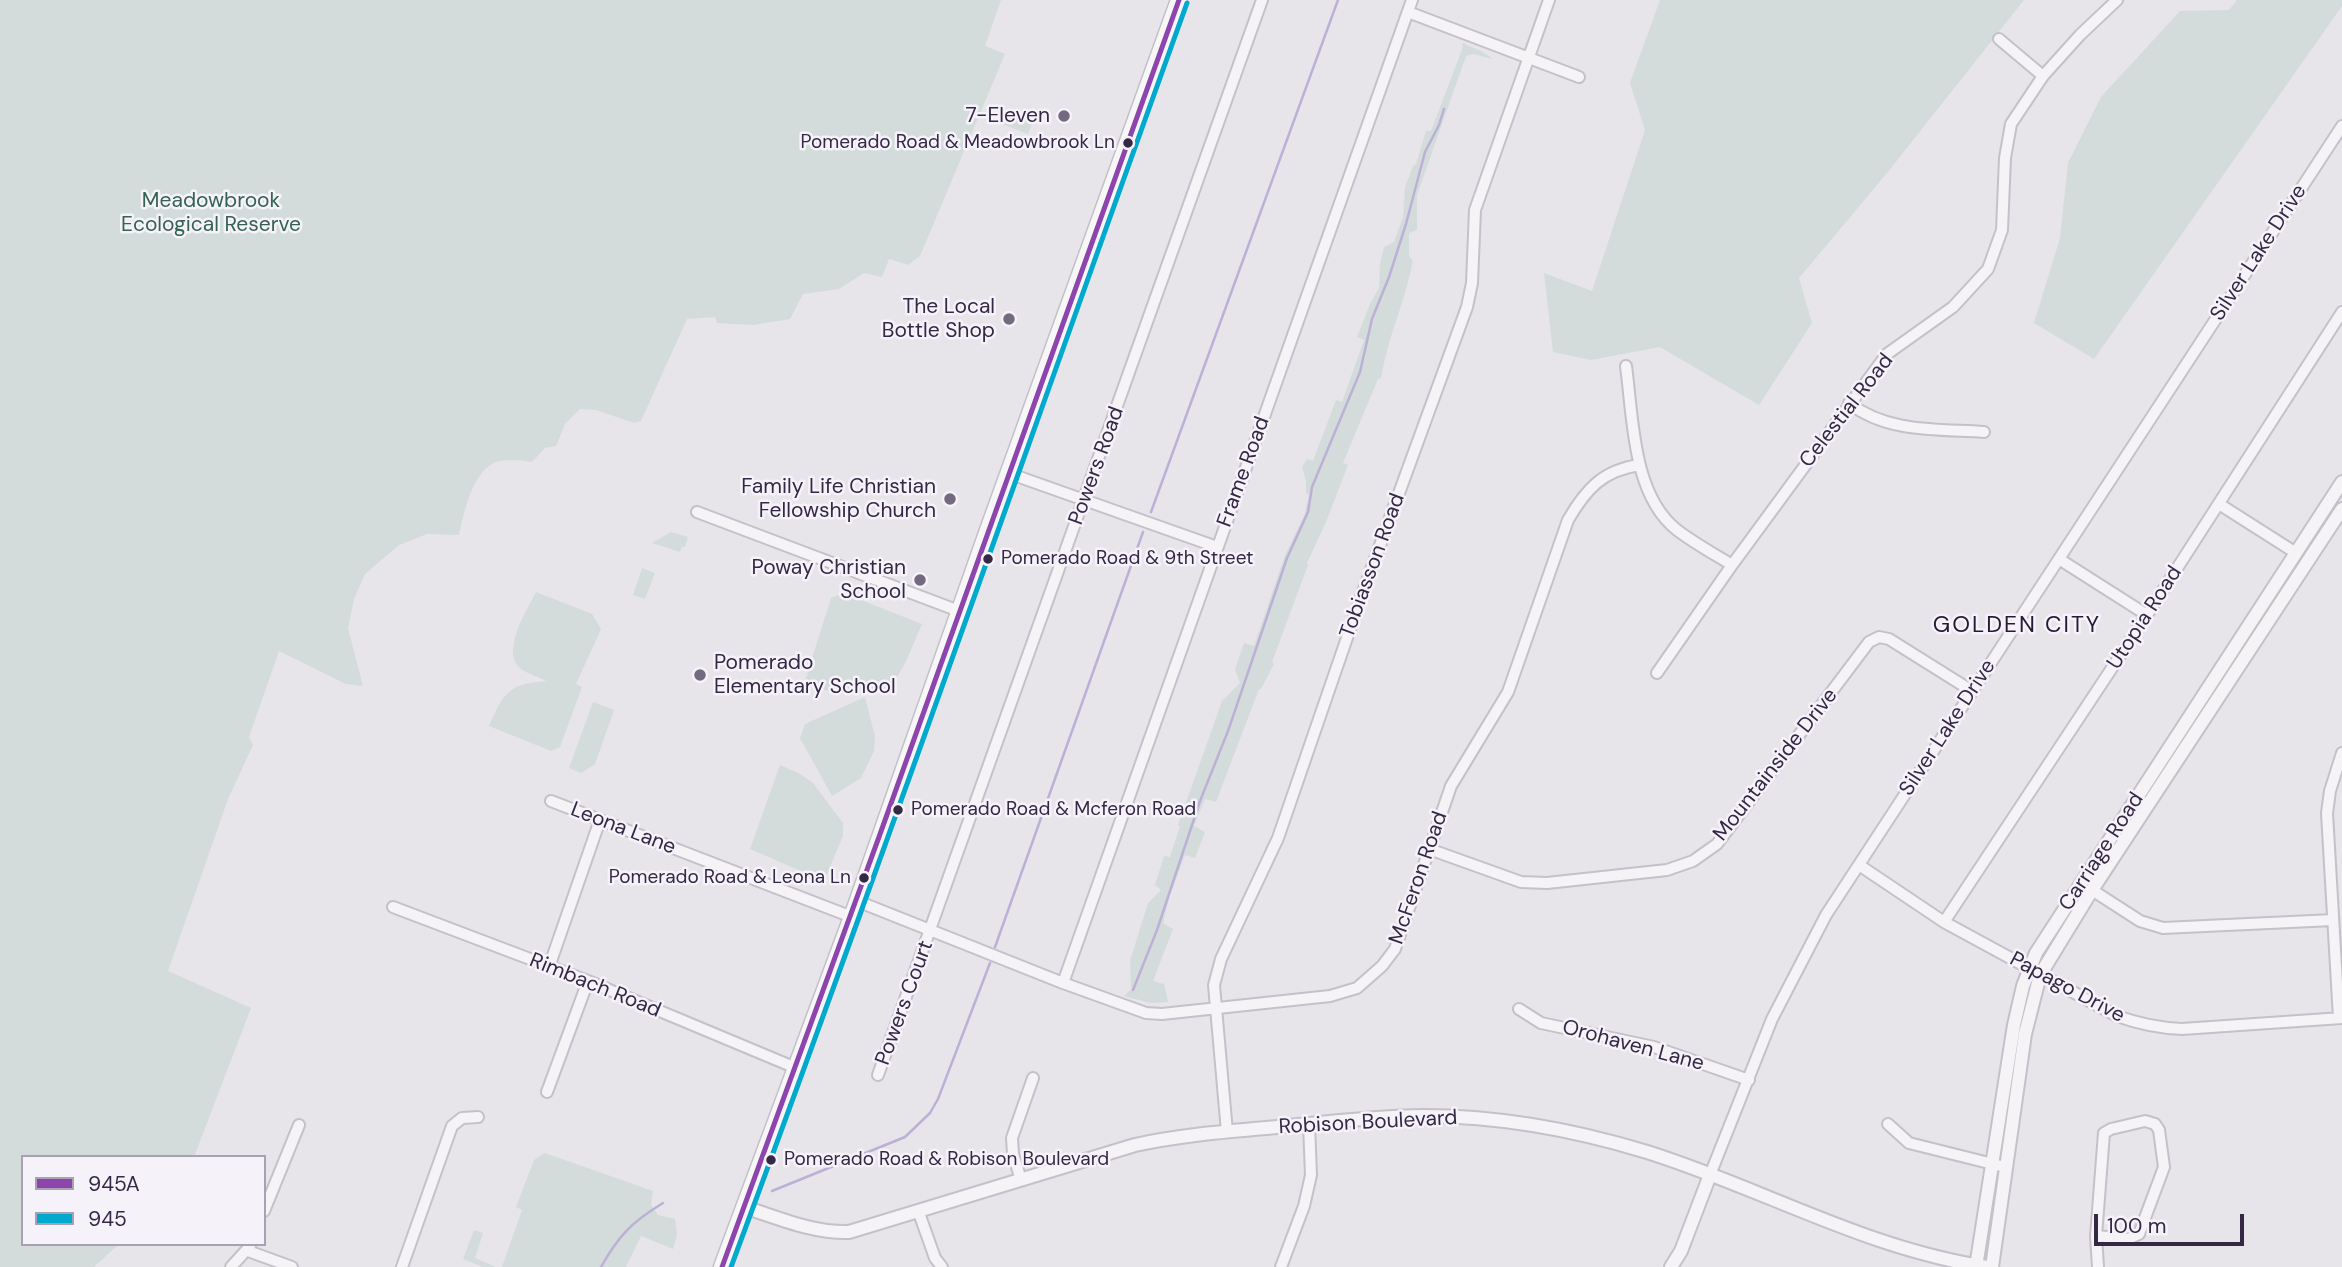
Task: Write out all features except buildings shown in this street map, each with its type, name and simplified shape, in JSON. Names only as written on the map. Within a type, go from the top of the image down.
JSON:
[{"type":"main road","points":[[722,1267],[852,917],[1179,0]]},
{"type":"street","name":"Powers Road","points":[[931,931],[1262,0]]},
{"type":"street","name":"Frame Road","points":[[1063,983],[1412,0]]},
{"type":"street","name":"Tobiasson Road","points":[[1227,1132],[1214,985],[1220,959],[1278,838],[1360,600],[1467,307],[1472,283],[1475,210],[1549,0]]},
{"type":"street","name":"Celestial Road","points":[[1657,673],[1732,565],[1887,354],[1953,307],[1988,269],[2002,230],[2005,158],[2011,124],[2043,76],[2117,0]]},
{"type":"street","points":[[1408,12],[1579,77]]},
{"type":"street","points":[[1999,39],[2043,76]]},
{"type":"street","name":"Silver Lake Drive","points":[[1710,1175],[1772,1019],[1826,915],[2342,126]]},
{"type":"street","name":"Utopia Road","points":[[1944,922],[2147,615],[2342,312]]},
{"type":"street","points":[[1626,366],[1640,465],[1655,504],[1675,529],[1732,565]]},
{"type":"street","points":[[1849,403],[1881,421],[1908,427],[1984,432]]},
{"type":"street","name":"McFeron Road","points":[[857,901],[1146,1013],[1162,1014],[1330,996],[1357,988],[1382,966],[1395,949],[1455,776],[1494,719],[1508,692],[1568,520],[1578,502],[1598,480],[1622,467],[1640,465]]},
{"type":"street","points":[[1008,474],[1217,547]]},
{"type":"street","name":"Carriage Road","points":[[1980,1267],[2025,1034],[2034,972],[2302,557],[2342,482]]},
{"type":"street","points":[[2219,503],[2302,557]]},
{"type":"street","name":"Carriage Road","points":[[2302,557],[2342,509]]},
{"type":"street","points":[[697,512],[959,611]]},
{"type":"street","points":[[2059,559],[2147,615]]},
{"type":"street","name":"Mountainside Drive","points":[[1429,849],[1521,882],[1547,883],[1667,870],[1693,861],[1717,844],[1869,642],[1879,637],[1889,639],[1972,691]]},
{"type":"street","points":[[2341,1018],[2327,813],[2330,791],[2342,753]]},
{"type":"street","name":"Leona Lane","points":[[551,801],[852,917]]},
{"type":"street","points":[[549,967],[600,820]]},
{"type":"street","name":"Papago Drive","points":[[1858,865],[1944,922],[2116,1016],[2158,1028],[2182,1029],[2341,1018]]},
{"type":"street","points":[[2087,887],[2133,917],[2163,928],[2333,920]]},
{"type":"street","name":"Rimbach Road","points":[[393,907],[587,981],[796,1068]]},
{"type":"street","name":"Powers Court","points":[[878,1076],[931,931]]},
{"type":"street","points":[[547,1091],[587,981]]},
{"type":"street","name":"Orohaven Lane","points":[[1519,1009],[1541,1023],[1654,1047],[1749,1080]]},
{"type":"street","points":[[1021,1181],[1013,1154],[1012,1138],[1033,1078]]},
{"type":"street","name":"Robison Boulevard","points":[[744,1207],[811,1230],[849,1232],[919,1213],[1135,1145],[1167,1138],[1422,1116],[1514,1122],[1587,1135],[1648,1152],[1869,1239],[1931,1257],[1980,1267]]},
{"type":"street","points":[[402,1267],[452,1126],[462,1118],[478,1117]]},
{"type":"street","points":[[2096,1236],[2128,1239],[2139,1234],[2164,1167],[2160,1130],[2155,1124],[2145,1121],[2104,1133],[2096,1236],[2098,1267]]},
{"type":"street","points":[[1281,1267],[1304,1206],[1311,1175],[1309,1124]]},
{"type":"street","points":[[1888,1124],[1909,1143],[1999,1166]]},
{"type":"street","points":[[266,1206],[299,1125]]},
{"type":"street","name":"Carriage Road","points":[[1992,1267],[1999,1166]]},
{"type":"street","points":[[1671,1267],[1681,1251],[1710,1175]]},
{"type":"street","points":[[919,1213],[935,1258],[942,1267]]},
{"type":"street","points":[[230,1267],[249,1247],[292,1267]]},
{"type":"green space","name":"Meadowbrook Ecological Reserve","points":[[0,0],[1001,0],[985,46],[1005,54],[920,256],[908,265],[889,259],[882,277],[864,273],[839,289],[803,294],[790,319],[753,325],[717,323],[715,317],[687,319],[641,421],[634,423],[596,410],[580,409],[565,424],[556,446],[545,448],[532,462],[507,460],[490,465],[482,472],[471,492],[459,535],[427,534],[399,545],[365,574],[354,599],[348,628],[363,686],[346,684],[279,651],[249,737],[253,745],[228,799],[168,971],[251,1008],[195,1155],[21,1155],[21,1246],[117,1246],[94,1267],[0,1267]]},
{"type":"green space","points":[[1660,0],[2024,0],[1887,173],[1799,278],[1812,323],[1759,405],[1660,347],[1591,360],[1553,352],[1544,273],[1592,291],[1645,130],[1630,83]]},
{"type":"green space","points":[[2237,0],[2342,0],[2342,6],[2094,359],[2034,323],[2060,238],[2068,163],[2101,97],[2180,11],[2229,10]]},
{"type":"green space","points":[[1462,43],[1493,59],[1473,54],[1466,56],[1417,195],[1417,230],[1409,233],[1409,256],[1413,261],[1381,378],[1378,379],[1343,463],[1348,465],[1307,563],[1272,662],[1274,664],[1259,689],[1216,802],[1205,799],[1194,826],[1205,832],[1195,858],[1185,855],[1169,898],[1163,923],[1173,929],[1153,981],[1164,984],[1168,1002],[1150,1003],[1124,996],[1131,989],[1130,961],[1148,903],[1161,890],[1155,885],[1164,856],[1170,857],[1180,826],[1178,825],[1222,701],[1240,683],[1235,670],[1244,643],[1254,646],[1285,555],[1304,516],[1309,495],[1306,493],[1302,467],[1307,459],[1313,461],[1336,400],[1342,402],[1364,340],[1357,337],[1379,288],[1384,247],[1394,242],[1403,217],[1405,187],[1416,164],[1426,131],[1431,131],[1463,47]]},
{"type":"green space","points":[[1008,109],[1034,118],[1028,134],[1002,124]]},
{"type":"green space","points":[[671,532],[688,537],[680,552],[652,543]]},
{"type":"green space","points":[[642,568],[655,573],[645,599],[633,595]]},
{"type":"green space","points":[[536,592],[592,614],[601,629],[576,684],[582,687],[560,747],[551,751],[489,726],[509,692],[534,682],[546,681],[521,669],[515,662],[513,652],[517,631]]},
{"type":"green space","points":[[843,593],[922,624],[900,673],[875,692],[840,693],[804,684],[831,598]]},
{"type":"green space","points":[[865,697],[875,737],[874,751],[861,778],[832,796],[800,738],[805,724]]},
{"type":"green space","points":[[593,702],[614,710],[595,764],[581,773],[569,768]]},
{"type":"green space","points":[[780,765],[813,783],[843,823],[843,836],[824,881],[750,849]]},
{"type":"green space","points":[[545,1153],[653,1191],[651,1205],[658,1215],[675,1219],[677,1235],[673,1249],[641,1236],[626,1267],[502,1267],[522,1210],[516,1207],[534,1160]]},
{"type":"green space","points":[[474,1230],[483,1233],[475,1258],[496,1267],[483,1267],[463,1259]]},
{"type":"waterway","points":[[1151,512],[1338,0]]},
{"type":"waterway","points":[[1133,990],[1157,930],[1200,801],[1228,731],[1287,558],[1308,512],[1312,487],[1360,372],[1372,319],[1406,224],[1425,152],[1444,109]]},
{"type":"waterway","points":[[995,947],[1143,532]]},
{"type":"waterway","points":[[772,1191],[905,1137],[930,1113],[938,1099],[990,963]]},
{"type":"waterway","points":[[601,1267],[627,1230],[663,1203]]},
{"type":"transit line","name":"945A","points":[[722,1267],[1179,0]]},
{"type":"transit line","name":"945","points":[[731,1267],[1187,3]]},
{"type":"place","name":"7-Eleven","points":[[1064,116]]},
{"type":"place","name":"Pomerado Road & Meadowbrook Ln","points":[[1128,143]]},
{"type":"place","name":"The Local Bottle Shop","points":[[1009,319]]},
{"type":"place","name":"Family Life Christian Fellowship Church","points":[[950,499]]},
{"type":"place","name":"Pomerado Road & 9th Street","points":[[988,559]]},
{"type":"place","name":"Poway Christian School","points":[[920,580]]},
{"type":"place","name":"Pomerado Elementary School","points":[[700,675]]},
{"type":"place","name":"Pomerado Road & Mcferon Road","points":[[898,810]]},
{"type":"place","name":"Pomerado Road & Leona Ln","points":[[864,878]]},
{"type":"place","name":"Pomerado Road & Robison Boulevard","points":[[771,1160]]},
{"type":"district","name":"GOLDEN CITY","points":[[2017,626]]}]
